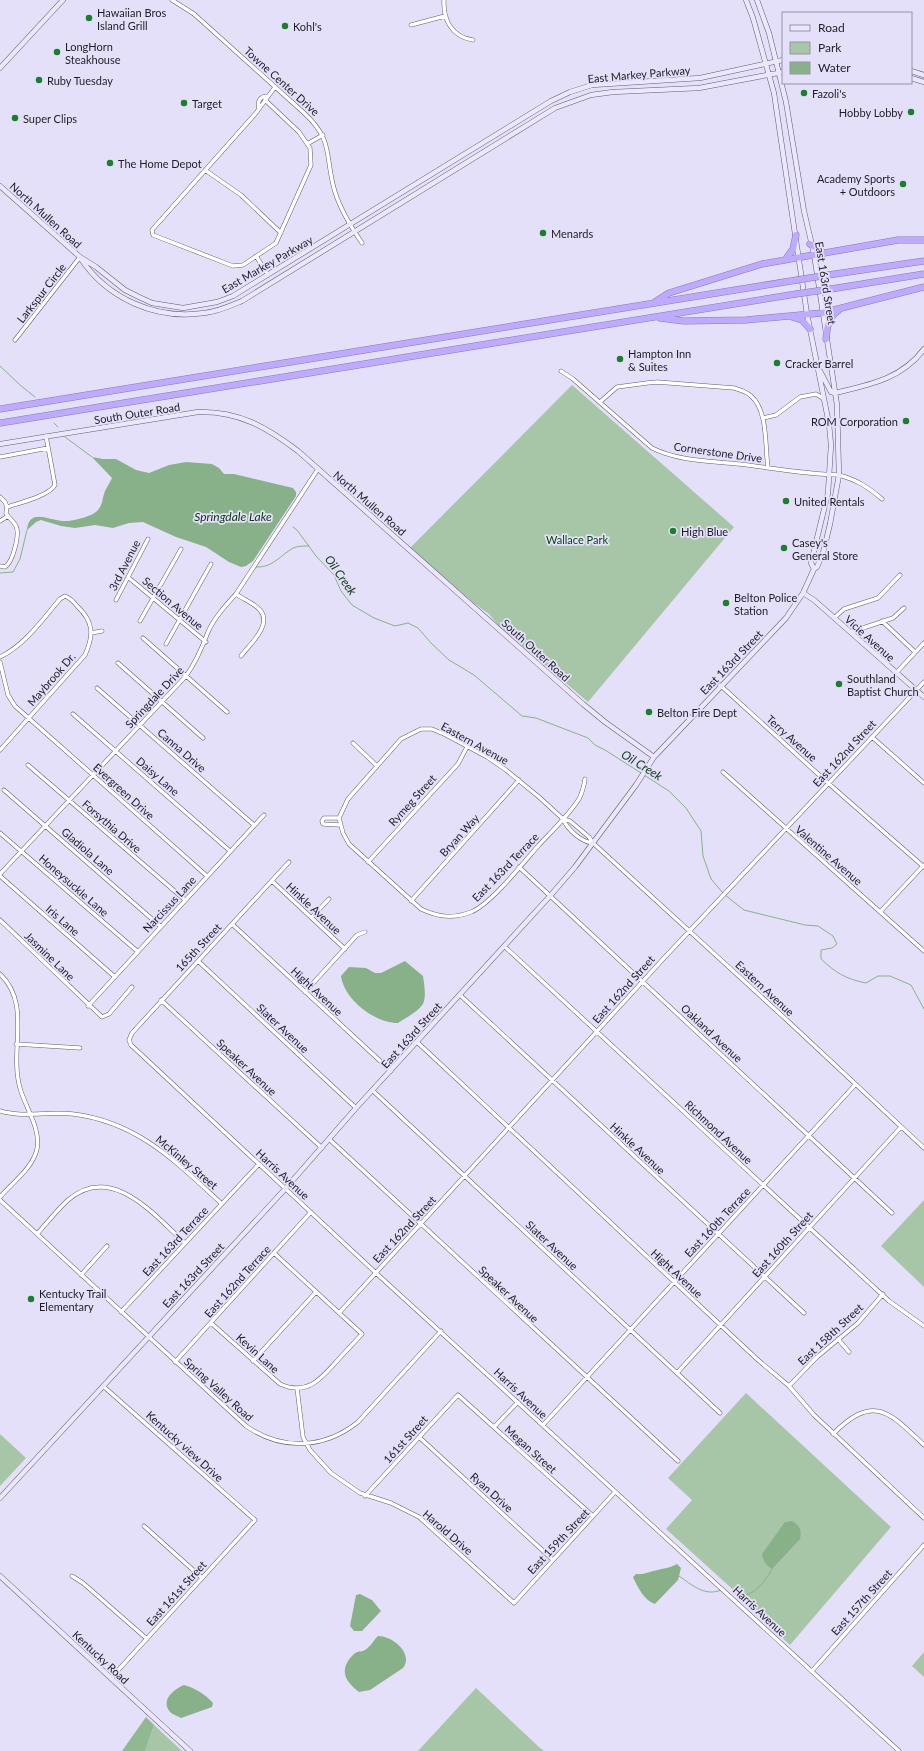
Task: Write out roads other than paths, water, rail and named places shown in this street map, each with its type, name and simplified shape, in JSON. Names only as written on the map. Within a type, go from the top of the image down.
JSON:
[{"type":"highway","points":[[784,260],[794,249],[796,235]]},
{"type":"highway","points":[[652,304],[669,293],[762,264],[814,254],[872,246],[898,240],[924,240]]},
{"type":"highway","points":[[810,244],[824,253]]},
{"type":"highway","points":[[0,409],[828,275],[924,261]]},
{"type":"highway","points":[[0,423],[924,274]]},
{"type":"highway","points":[[651,317],[684,321],[746,320],[822,313],[924,287]]},
{"type":"highway","points":[[826,339],[826,328],[830,319],[841,309]]},
{"type":"highway","points":[[780,316],[794,317],[802,320],[810,329]]},
{"type":"street","points":[[0,68],[63,0]]},
{"type":"street","name":"Towne Center Drive","points":[[172,0],[194,14],[314,121],[323,136],[329,155],[335,191],[344,215],[362,244]]},
{"type":"street","points":[[444,0],[445,16],[449,26],[462,38],[473,40]]},
{"type":"street","name":"East 163rd Street","points":[[746,0],[753,18],[769,75],[777,114],[807,314],[830,424],[831,445],[828,493],[811,563],[814,569]]},
{"type":"street","name":"East 163rd Street","points":[[757,0],[781,73]]},
{"type":"street","points":[[411,25],[445,16]]},
{"type":"street","name":"East Markey Parkway","points":[[80,257],[96,267],[125,290],[152,303],[183,308],[217,302],[233,296],[550,101],[570,92],[592,85],[700,78],[782,60]]},
{"type":"street","points":[[912,71],[924,75]]},
{"type":"street","name":"East Markey Parkway","points":[[80,257],[89,270],[109,288],[124,300],[142,308],[179,314],[206,313],[242,301],[555,108],[573,100],[591,95],[613,92],[699,88],[781,73]]},
{"type":"street","points":[[912,78],[924,82]]},
{"type":"street","name":"East 163rd Street","points":[[0,1498],[286,1188],[372,1090],[550,896],[593,843],[636,785],[654,757],[720,685],[786,618],[804,593],[814,569],[817,567],[823,553],[830,524],[839,475],[839,430],[835,393],[814,254],[810,244],[783,84]]},
{"type":"street","points":[[265,100],[299,132],[310,148],[311,165],[276,243],[243,264],[233,266],[153,235],[152,230],[259,109],[265,100],[275,87]]},
{"type":"street","points":[[259,109],[258,101],[260,98],[268,96]]},
{"type":"street","points":[[307,144],[323,136]]},
{"type":"street","points":[[205,170],[241,195],[281,233]]},
{"type":"street","name":"North Mullen Road","points":[[0,186],[80,257]]},
{"type":"street","points":[[256,256],[268,275]]},
{"type":"street","name":"Larkspur Circle","points":[[15,340],[80,257]]},
{"type":"street","points":[[819,370],[831,392],[835,393],[890,378],[908,366],[924,349]]},
{"type":"street","name":"Cornerstone Drive","points":[[561,371],[573,379],[652,448],[662,452],[680,457],[839,475],[856,480],[867,486],[882,499]]},
{"type":"street","points":[[600,402],[617,387],[647,383],[657,382],[734,388],[751,395],[756,401],[763,418],[768,468]]},
{"type":"street","points":[[816,394],[822,385]]},
{"type":"street","points":[[763,418],[776,415],[800,397],[816,394],[824,399]]},
{"type":"street","name":"South Outer Road","points":[[0,444],[203,412],[236,416],[258,424],[273,432],[298,451],[318,469]]},
{"type":"street","points":[[7,507],[46,493],[55,485],[46,436]]},
{"type":"street","points":[[0,457],[48,448]]},
{"type":"street","name":"North Mullen Road","points":[[318,469],[410,550]]},
{"type":"street","name":"Springdale Drive","points":[[0,875],[186,676],[193,667],[206,642],[209,631],[227,604],[236,594],[318,469]]},
{"type":"street","points":[[0,496],[7,507],[6,513],[16,526],[18,533],[11,562],[5,567],[0,566]]},
{"type":"street","points":[[0,521],[8,516]]},
{"type":"street","name":"3rd Avenue","points":[[116,600],[129,578],[148,539]]},
{"type":"street","points":[[140,621],[181,549]]},
{"type":"street","name":"South Outer Road","points":[[410,550],[605,722],[654,757]]},
{"type":"street","points":[[166,644],[211,564]]},
{"type":"street","points":[[834,618],[844,609],[878,598],[900,575]]},
{"type":"street","name":"Section Avenue","points":[[129,578],[206,642]]},
{"type":"street","name":"Vicie Avenue","points":[[804,593],[924,698]]},
{"type":"street","points":[[236,594],[260,610],[264,621],[262,629],[241,656]]},
{"type":"street","points":[[0,657],[19,645],[60,599],[65,596],[84,612],[90,626],[91,633],[102,631]]},
{"type":"street","points":[[850,632],[892,618],[904,608]]},
{"type":"street","points":[[882,621],[915,652]]},
{"type":"street","name":"Maybrook Dr.","points":[[0,750],[85,655],[90,642],[91,633]]},
{"type":"street","points":[[143,638],[227,712]]},
{"type":"street","points":[[896,673],[924,643]]},
{"type":"street","name":"Evergreen Drive","points":[[0,662],[2,679],[11,701],[28,720],[93,775],[207,876]]},
{"type":"street","points":[[118,663],[202,738]]},
{"type":"street","name":"East 162nd Street","points":[[339,1313],[689,930],[924,682]]},
{"type":"street","name":"Terry Avenue","points":[[720,685],[828,783],[924,866]]},
{"type":"street","name":"Canna Drive","points":[[97,688],[254,825]]},
{"type":"street","name":"Daisy Lane","points":[[73,714],[230,851]]},
{"type":"street","name":"Eastern Avenue","points":[[377,766],[401,739],[421,730],[432,729],[487,757],[519,780],[563,819],[566,825],[585,842],[593,843]]},
{"type":"street","points":[[872,737],[924,783]]},
{"type":"street","points":[[353,743],[377,766],[348,799],[339,818],[340,825],[349,844],[411,901]]},
{"type":"street","name":"Rymeg Street","points":[[368,862],[458,764],[466,747]]},
{"type":"street","name":"Forsythia Drive","points":[[28,765],[185,900]]},
{"type":"street","name":"Valentine Avenue","points":[[723,772],[924,951]]},
{"type":"street","name":"East 163rd Terrace","points":[[411,901],[421,909],[433,915],[446,917],[459,916],[472,912],[485,904],[563,819],[579,798],[585,779]]},
{"type":"street","name":"Bryan Way","points":[[411,901],[519,780]]},
{"type":"street","name":"Gladiola Lane","points":[[4,790],[160,926]]},
{"type":"street","name":"Narcissus Lane","points":[[88,1006],[264,814]]},
{"type":"street","points":[[339,818],[324,818],[322,821],[323,824],[326,825],[340,825]]},
{"type":"street","name":"Eastern Avenue","points":[[563,819],[570,821],[589,837],[593,843],[924,1148]]},
{"type":"street","name":"Honeysuckle Lane","points":[[0,833],[137,951]]},
{"type":"street","name":"165th Street","points":[[132,1046],[129,1040],[132,1033],[288,862]]},
{"type":"street","points":[[880,912],[924,866]]},
{"type":"street","name":"Oakland Avenue","points":[[519,867],[892,1213]]},
{"type":"street","name":"Iris Lane","points":[[0,875],[115,977]]},
{"type":"street","name":"Hinkle Avenue","points":[[272,881],[345,949]]},
{"type":"street","points":[[312,918],[329,899]]},
{"type":"street","name":"Jasmine Lane","points":[[0,920],[88,1006],[102,1017],[105,1017],[132,987]]},
{"type":"street","name":"Hight Avenue","points":[[232,924],[391,1071]]},
{"type":"street","points":[[305,992],[357,935],[365,932]]},
{"type":"street","name":"Richmond Avenue","points":[[504,946],[810,1228],[883,1294],[924,1326]]},
{"type":"street","name":"Slater Avenue","points":[[198,961],[356,1108]]},
{"type":"street","points":[[0,974],[13,991],[18,1005],[19,1015],[16,1044],[19,1086],[38,1137],[36,1153],[31,1162],[0,1198]]},
{"type":"street","name":"Hinkle Avenue","points":[[460,995],[804,1313]]},
{"type":"street","name":"Speaker Avenue","points":[[161,1000],[322,1148]]},
{"type":"street","name":"Hight Avenue","points":[[417,1042],[720,1325],[789,1386],[833,1434],[924,1518]]},
{"type":"street","points":[[16,1044],[80,1048]]},
{"type":"street","name":"Harris Avenue","points":[[132,1046],[376,1273],[899,1751]]},
{"type":"street","name":"East 160th Terrace","points":[[543,1425],[855,1085]]},
{"type":"street","name":"Slater Avenue","points":[[372,1090],[720,1413]]},
{"type":"street","name":"McKinley Street","points":[[0,1111],[13,1114],[57,1113],[80,1115],[102,1120],[126,1129],[162,1151],[222,1204]]},
{"type":"street","name":"East 160th Street","points":[[677,1373],[901,1127]]},
{"type":"street","name":"Speaker Avenue","points":[[329,1139],[420,1225],[678,1461]]},
{"type":"street","name":"East 163rd Terrace","points":[[121,1312],[259,1164]]},
{"type":"street","points":[[37,1234],[68,1200],[75,1195],[88,1190],[109,1188],[124,1192],[137,1199],[185,1243]]},
{"type":"street","name":"Spring Valley Road","points":[[0,1198],[175,1362],[254,1432],[281,1442],[306,1444],[334,1438],[358,1422],[441,1331]]},
{"type":"street","name":"East 162nd Terrace","points":[[175,1362],[311,1212]]},
{"type":"street","points":[[81,1275],[106,1246]]},
{"type":"street","points":[[274,1253],[362,1334],[322,1378],[312,1385],[297,1388],[301,1430],[306,1444]]},
{"type":"street","points":[[253,1361],[316,1292]]},
{"type":"street","name":"East 158th Street","points":[[789,1386],[816,1357],[858,1323],[883,1294]]},
{"type":"street","name":"Kevin Lane","points":[[211,1323],[280,1384],[297,1388]]},
{"type":"street","points":[[838,1339],[849,1352]]},
{"type":"street","name":"Kentucky view Drive","points":[[103,1386],[255,1520]]},
{"type":"street","name":"Megan Street","points":[[458,1395],[593,1516]]},
{"type":"street","name":"161st Street","points":[[366,1496],[458,1395]]},
{"type":"street","points":[[494,1427],[518,1402]]},
{"type":"street","points":[[833,1434],[853,1417],[867,1411],[879,1411],[895,1418],[924,1445]]},
{"type":"street","name":"Ryan Drive","points":[[419,1437],[553,1560]]},
{"type":"street","name":"Harold Drive","points":[[306,1444],[331,1473],[350,1488],[366,1496],[391,1503],[419,1517],[514,1602]]},
{"type":"street","name":"East 159th Street","points":[[514,1602],[615,1492]]},
{"type":"street","name":"East 161st Street","points":[[111,1678],[255,1520]]},
{"type":"street","points":[[144,1526],[202,1578]]},
{"type":"street","name":"East 157th Street","points":[[812,1671],[924,1545]]},
{"type":"street","name":"Kentucky Road","points":[[0,1576],[190,1751]]},
{"type":"street","points":[[72,1576],[83,1583],[147,1639]]},
{"type":"water","name":"Springdale Lake","points":[[92,457],[116,459],[136,470],[149,473],[169,465],[186,462],[212,464],[219,468],[224,474],[234,474],[293,488],[296,492],[296,496],[253,561],[246,566],[241,567],[229,562],[206,547],[176,537],[143,522],[129,523],[113,528],[95,525],[75,528],[61,526],[41,520],[36,522],[27,530],[31,519],[35,517],[70,521],[80,519],[97,511],[112,478]]},
{"type":"water","points":[[405,961],[423,976],[425,998],[420,1008],[398,1023],[379,1019],[370,1014],[354,1001],[343,985],[341,976],[349,967],[366,968],[375,973],[381,973]]},
{"type":"water","points":[[792,1521],[800,1528],[800,1539],[772,1569],[765,1563],[762,1554],[785,1522]]},
{"type":"water","points":[[677,1564],[681,1568],[678,1580],[655,1604],[648,1600],[639,1589],[633,1577],[636,1574],[670,1567]]},
{"type":"water","points":[[360,1594],[372,1600],[381,1611],[362,1631],[354,1631],[350,1626],[356,1595]]},
{"type":"water","points":[[378,1636],[395,1642],[404,1652],[406,1663],[403,1668],[370,1690],[359,1692],[346,1678],[346,1666],[353,1655],[367,1648]]},
{"type":"water","points":[[184,1685],[207,1697],[213,1703],[212,1707],[181,1718],[171,1713],[167,1708],[167,1699],[176,1689]]},
{"type":"waterway","points":[[0,366],[35,397]]},
{"type":"waterway","points":[[54,423],[58,427]]},
{"type":"waterway","points":[[65,437],[92,457]]},
{"type":"waterway","name":"Oil Creek","points":[[293,527],[297,530],[316,556],[334,575],[341,591],[352,605],[374,618],[395,626],[408,623],[418,628],[449,660],[474,675],[522,716],[536,718],[588,738],[595,745],[641,773]]},
{"type":"waterway","points":[[0,573],[13,572],[20,559],[27,530]]},
{"type":"waterway","points":[[256,567],[266,566],[294,548],[309,546]]},
{"type":"waterway","name":"Oil Creek","points":[[644,775],[669,791],[686,808],[701,831],[703,856],[711,879],[723,893]]},
{"type":"waterway","name":"Oil Creek","points":[[725,895],[744,910],[805,925],[818,926],[833,936],[837,944],[832,948],[821,950],[821,959],[832,968],[853,980],[866,983],[878,976],[890,976],[911,985],[924,1009]]},
{"type":"waterway","points":[[733,1593],[743,1595],[757,1589],[772,1569]]},
{"type":"waterway","points":[[679,1576],[704,1591],[715,1592],[721,1590]]},
{"type":"place","name":"Hawaiian Bros Island Grill","points":[[89,18]]},
{"type":"place","name":"Kohl's","points":[[285,26]]},
{"type":"place","name":"LongHorn Steakhouse","points":[[57,52]]},
{"type":"place","name":"Ruby Tuesday","points":[[39,80]]},
{"type":"place","name":"Fazoli's","points":[[804,93]]},
{"type":"place","name":"Target","points":[[184,103]]},
{"type":"place","name":"Hobby Lobby","points":[[911,112]]},
{"type":"place","name":"Super Clips","points":[[15,118]]},
{"type":"place","name":"The Home Depot","points":[[110,163]]},
{"type":"place","name":"Academy Sports + Outdoors","points":[[903,184]]},
{"type":"place","name":"Menards","points":[[543,233]]},
{"type":"place","name":"Hampton Inn & Suites","points":[[620,359]]},
{"type":"place","name":"Cracker Barrel","points":[[777,363]]},
{"type":"place","name":"ROM Corporation","points":[[906,421]]},
{"type":"place","name":"United Rentals","points":[[786,501]]},
{"type":"place","name":"High Blue","points":[[673,531]]},
{"type":"place","name":"Casey's General Store","points":[[784,548]]},
{"type":"place","name":"Belton Police Station","points":[[726,603]]},
{"type":"place","name":"Southland Baptist Church","points":[[839,684]]},
{"type":"place","name":"Belton Fire Dept","points":[[649,712]]},
{"type":"place","name":"Kentucky Trail Elementary","points":[[31,1299]]},
{"type":"park label","name":"Wallace Park","points":[[577,539]]}]
